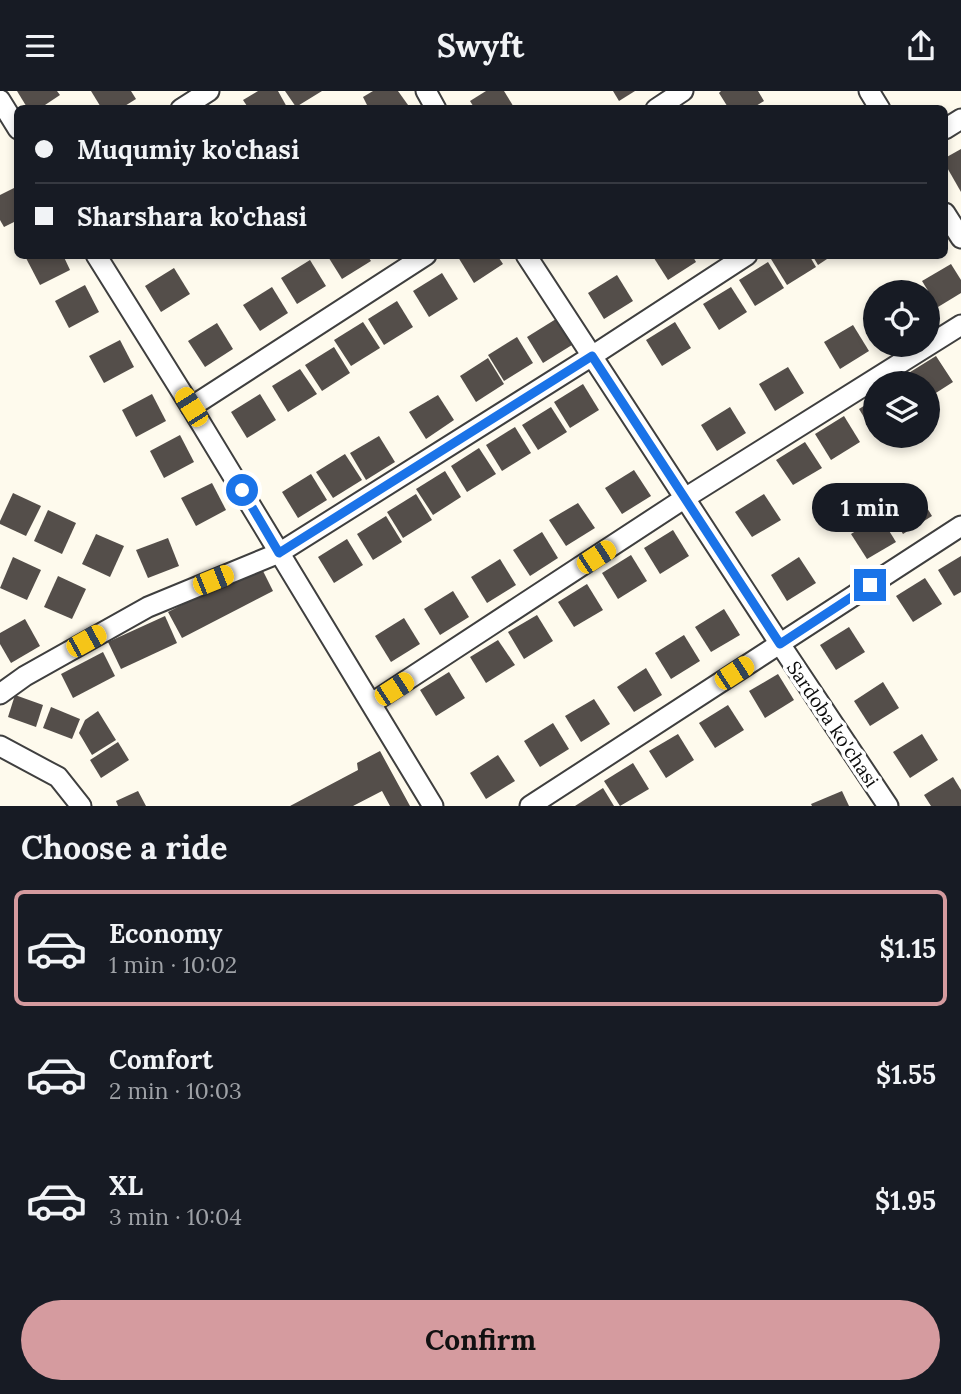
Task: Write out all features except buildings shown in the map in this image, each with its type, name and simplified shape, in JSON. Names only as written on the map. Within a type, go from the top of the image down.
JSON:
[{"type":"street","points":[[187,105],[209,91]]},
{"type":"street","points":[[662,105],[683,91]]},
{"type":"street","points":[[0,100],[14,123]]},
{"type":"street","points":[[948,218],[961,238]]},
{"type":"street","points":[[98,259],[433,806]]},
{"type":"street","points":[[191,407],[420,259]]},
{"type":"street","name":"Sardoba ko'chasi","points":[[529,259],[888,806]]},
{"type":"street","points":[[0,694],[25,676],[148,607],[279,553],[741,259]]},
{"type":"street","points":[[372,703],[685,498],[961,325]]},
{"type":"street","points":[[530,806],[961,526]]},
{"type":"street","points":[[0,745],[58,777],[81,806]]},
{"type":"route","points":[[242,490],[279,553],[592,356],[780,644],[870,585]]}]
